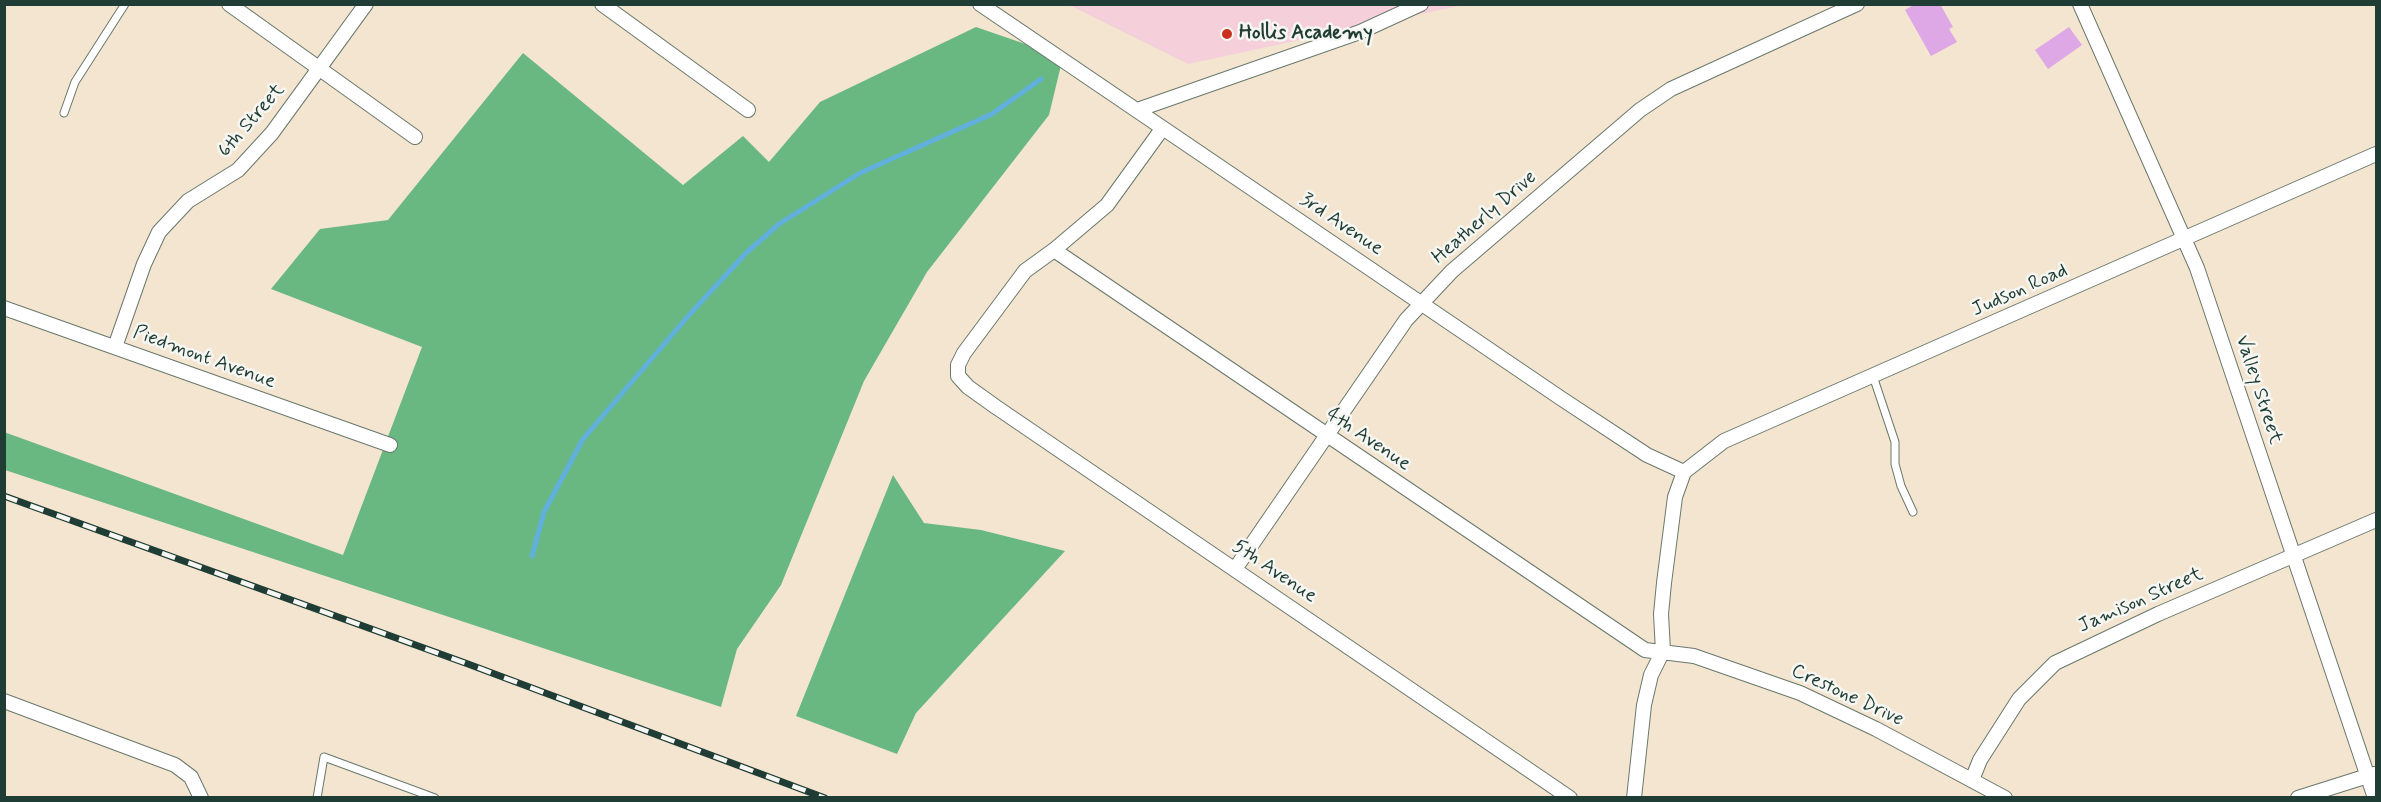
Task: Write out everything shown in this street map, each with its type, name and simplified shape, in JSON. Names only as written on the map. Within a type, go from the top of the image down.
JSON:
[{"type":"street","points":[[229,4],[415,137]]},
{"type":"street","name":"6th Street","points":[[115,347],[144,264],[159,232],[188,201],[238,170],[272,133],[366,4]]},
{"type":"street","points":[[602,4],[748,110]]},
{"type":"street","name":"3rd Avenue","points":[[980,4],[1647,455],[1684,472]]},
{"type":"street","points":[[1137,110],[1360,32],[1421,4]]},
{"type":"street","name":"Heatherly Drive","points":[[1235,569],[1406,320],[1452,271],[1640,110],[1671,89],[1857,4]]},
{"type":"street","name":"Valley Street","points":[[2080,4],[2197,268],[2292,557],[2372,775],[2375,798]]},
{"type":"street","points":[[1054,250],[1107,205],[1162,129]]},
{"type":"street","name":"Judson Road","points":[[1684,472],[1724,441],[2376,154]]},
{"type":"street","name":"5th Avenue","points":[[1054,250],[1025,270],[964,353],[958,365],[958,376],[968,387],[1570,798]]},
{"type":"street","name":"4th Avenue","points":[[1054,250],[1620,636],[1645,650],[1663,651]]},
{"type":"street","name":"Piedmont Avenue","points":[[4,308],[390,445]]},
{"type":"street","points":[[1634,798],[1644,705],[1651,675],[1663,651],[1661,614],[1664,583],[1675,497],[1684,472]]},
{"type":"street","name":"Jamison Street","points":[[1972,780],[1980,760],[2019,699],[2055,663],[2138,623],[2376,520]]},
{"type":"street","name":"Crestone Drive","points":[[1663,651],[1694,656],[1800,693],[2005,798]]},
{"type":"street","points":[[4,701],[175,765],[191,777],[201,798]]},
{"type":"street","points":[[2298,798],[2372,775]]},
{"type":"lane","points":[[64,112],[75,82],[125,4]]},
{"type":"lane","points":[[1873,376],[1895,441],[1895,464],[1901,486],[1913,512]]},
{"type":"lane","points":[[318,798],[324,757],[435,798]]},
{"type":"shaded area","name":"Hollis Academy","points":[[1069,5],[1463,5],[1188,64]]},
{"type":"green space","points":[[976,27],[1063,57],[1049,115],[927,272],[864,381],[781,585],[737,649],[721,707],[5,470],[4,432],[343,555],[422,347],[271,289],[320,229],[388,220],[523,53],[683,185],[743,136],[769,162],[820,102]]},
{"type":"green space","points":[[893,475],[924,523],[981,530],[1065,551],[916,713],[897,754],[796,716]]},
{"type":"building","points":[[1915,4],[1940,4],[1953,27],[1949,29],[1957,42],[1931,56],[1905,10]]},
{"type":"building","points":[[2069,27],[2082,45],[2048,69],[2035,50]]},
{"type":"waterway","points":[[532,556],[544,512],[583,439],[689,315],[747,252],[779,224],[860,173],[992,114],[1041,79]]},
{"type":"railway","points":[[4,496],[468,664],[825,798]]},
{"type":"place","name":"Hollis Academy","points":[[1227,34]]}]
